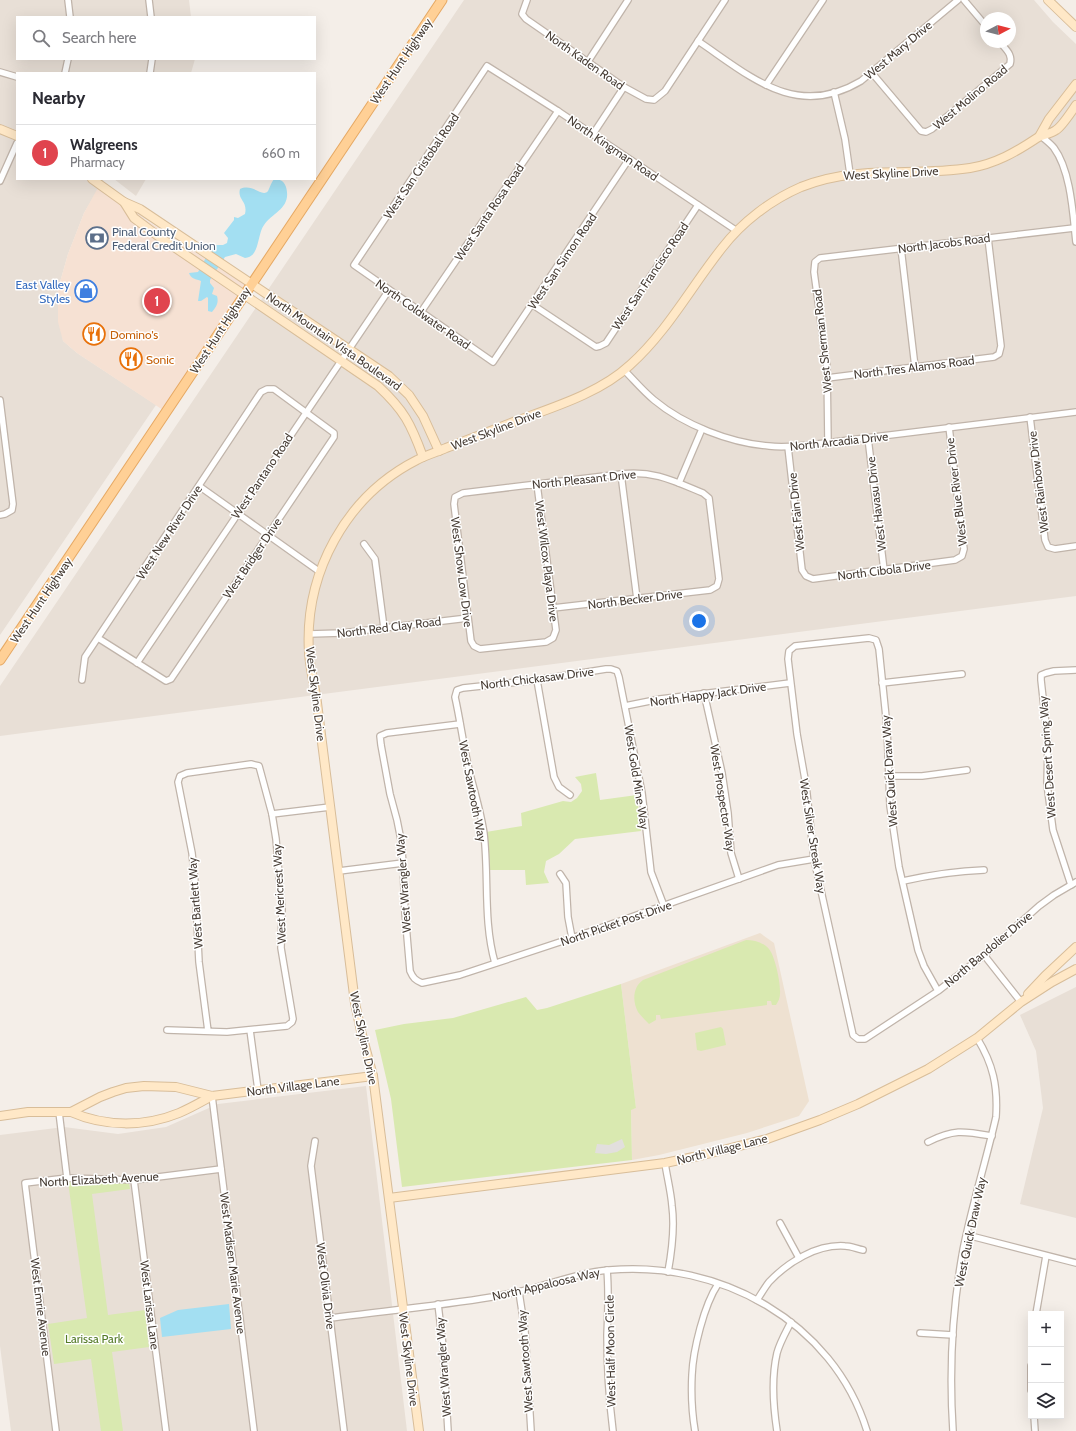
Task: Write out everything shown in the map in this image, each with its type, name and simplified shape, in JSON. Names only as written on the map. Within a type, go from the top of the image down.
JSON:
[{"type":"main road","name":"West Hunt Highway","points":[[0,660],[250,284],[442,0]]},
{"type":"street","points":[[68,0],[70,16]]},
{"type":"street","points":[[149,0],[151,16]]},
{"type":"street","name":"North Kaden Road","points":[[527,0],[522,14],[526,19],[624,88],[646,99],[654,100],[665,91],[698,41]]},
{"type":"street","points":[[588,63],[628,0]]},
{"type":"street","points":[[725,0],[698,41],[776,90],[798,96],[816,96],[834,92],[845,139],[850,174]]},
{"type":"street","points":[[766,85],[823,0]]},
{"type":"street","name":"West Mary Drive","points":[[834,92],[854,86],[872,73],[958,0]]},
{"type":"street","points":[[964,0],[980,19]]},
{"type":"street","points":[[1048,0],[1076,27]]},
{"type":"street","name":"West Molino Road","points":[[872,73],[921,131],[926,132],[932,130],[1010,64],[1011,59],[1005,48]]},
{"type":"street","points":[[65,72],[68,60]]},
{"type":"street","points":[[150,72],[152,60]]},
{"type":"street","name":"North Kingman Road","points":[[487,66],[593,134],[737,231]]},
{"type":"street","name":"West San Cristobal Road","points":[[354,265],[487,66]]},
{"type":"street","points":[[0,72],[16,77]]},
{"type":"street","name":"West Skyline Drive","points":[[1040,135],[1048,119],[1076,84]]},
{"type":"street","points":[[593,134],[624,88]]},
{"type":"street","name":"West Skyline Drive","points":[[419,1431],[373,1076],[357,1013],[309,653],[310,621],[315,592],[328,550],[342,527],[363,498],[389,477],[423,457],[572,400],[598,387],[624,370],[653,342],[721,248],[746,222],[780,198],[817,182],[850,174],[935,171],[971,168],[1001,159],[1026,146],[1040,135],[1056,130],[1076,105]]},
{"type":"street","name":"West Santa Rosa Road","points":[[421,312],[558,111]]},
{"type":"street","points":[[0,129],[16,136]]},
{"type":"street","points":[[1040,135],[1054,148],[1061,162],[1069,188],[1076,242]]},
{"type":"street","points":[[0,181],[16,145]]},
{"type":"street","name":"West San Simon Road","points":[[493,362],[629,159]]},
{"type":"street","name":"North Mountain Vista Boulevard","points":[[95,180],[124,202],[140,209],[389,376],[409,395],[423,416],[439,451]]},
{"type":"street","points":[[1069,188],[1076,187]]},
{"type":"street","name":"North Mountain Vista Boulevard","points":[[124,202],[134,218],[230,285],[243,296],[378,386],[405,415],[414,431],[423,457]]},
{"type":"street","name":"West San Francisco Road","points":[[532,305],[596,347],[606,343],[698,205]]},
{"type":"street","name":"North Jacobs Road","points":[[815,262],[820,258],[1074,228]]},
{"type":"street","name":"North Tres Alamos Road","points":[[827,378],[994,357],[999,354],[1001,346],[988,238]]},
{"type":"street","points":[[901,248],[915,367]]},
{"type":"street","name":"West Sherman Road","points":[[815,262],[814,272],[827,378],[828,443]]},
{"type":"street","name":"North Coldwater Road","points":[[354,265],[493,362]]},
{"type":"street","name":"West Pantano Road","points":[[137,664],[306,411],[389,290]]},
{"type":"street","name":"North Arcadia Drive","points":[[624,370],[654,400],[685,421],[702,429],[734,440],[768,446],[788,447],[828,443],[1076,412]]},
{"type":"street","name":"West New River Drive","points":[[82,680],[85,657],[261,392],[267,389],[274,389],[306,411]]},
{"type":"street","points":[[0,400],[13,504],[12,510],[0,515]]},
{"type":"street","name":"West Bridger Drive","points":[[137,664],[166,681],[171,679],[334,437],[334,433],[306,411]]},
{"type":"street","name":"West Rainbow Drive","points":[[1030,417],[1045,540],[1048,547],[1055,548],[1076,546]]},
{"type":"street","name":"West Blue River Drive","points":[[949,427],[964,549],[962,556]]},
{"type":"street","points":[[679,483],[702,429]]},
{"type":"street","name":"West Havasu Drive","points":[[868,438],[884,570]]},
{"type":"street","name":"West Fain Drive","points":[[788,447],[802,570],[806,576]]},
{"type":"street","name":"North Pleasant Drive","points":[[456,497],[462,493],[633,472],[652,474],[679,483],[703,493],[709,498],[719,579],[717,586]]},
{"type":"street","points":[[621,474],[637,598]]},
{"type":"street","name":"West Wilcox Playa Drive","points":[[474,646],[480,649],[546,642],[553,638],[556,630],[537,484]]},
{"type":"street","points":[[199,486],[320,572]]},
{"type":"street","name":"West Show Low Drive","points":[[456,497],[454,504],[471,641],[474,646]]},
{"type":"street","points":[[364,544],[375,560],[384,628]]},
{"type":"street","name":"North Cibola Drive","points":[[806,576],[813,579],[884,570],[955,560],[962,556]]},
{"type":"street","name":"North Becker Drive","points":[[553,608],[710,590],[717,586]]},
{"type":"street","name":"North Red Clay Road","points":[[309,634],[342,633],[468,618]]},
{"type":"street","points":[[98,638],[137,664]]},
{"type":"street","name":"West Quick Draw Way","points":[[789,651],[795,646],[869,638],[876,640],[879,649],[887,727],[890,806],[902,881],[918,950],[924,966],[938,991]]},
{"type":"street","name":"West Silver Streak Way","points":[[789,651],[788,659],[790,683],[796,734],[806,785],[814,859],[850,1026],[853,1035],[858,1039]]},
{"type":"street","name":"North Chickasaw Drive","points":[[458,690],[463,688],[537,680],[606,669],[617,671]]},
{"type":"street","name":"West Desert Spring Way","points":[[1074,884],[1053,830],[1047,784],[1048,743],[1041,675],[1046,672],[1076,670]]},
{"type":"street","name":"West Gold Mine Way","points":[[617,671],[642,793],[651,872],[664,906]]},
{"type":"street","points":[[882,683],[962,674]]},
{"type":"street","points":[[537,680],[554,776],[559,787],[570,795]]},
{"type":"street","name":"North Happy Jack Drive","points":[[625,706],[660,699],[790,683]]},
{"type":"street","name":"West Sawtooth Way","points":[[458,690],[455,697],[468,765],[484,832],[487,913],[489,934],[496,963]]},
{"type":"street","name":"West Prospector Way","points":[[704,694],[722,773],[728,814],[731,853],[740,879]]},
{"type":"street","name":"West Wrangler Way","points":[[416,981],[413,978],[410,964],[405,913],[403,863],[397,820],[390,794],[380,736],[387,733],[460,724]]},
{"type":"street","name":"West Mericrest Way","points":[[180,776],[187,773],[251,764],[259,766],[272,814],[276,839],[282,909],[281,948],[293,1019],[287,1026],[250,1030]]},
{"type":"street","points":[[888,776],[922,776],[967,770]]},
{"type":"street","name":"West Bartlett Way","points":[[180,776],[178,782],[192,853],[199,962],[208,1031]]},
{"type":"street","points":[[272,814],[330,807]]},
{"type":"street","name":"North Picket Post Drive","points":[[416,981],[422,983],[460,975],[572,938],[778,865],[814,859]]},
{"type":"street","points":[[339,871],[403,863]]},
{"type":"street","points":[[902,881],[963,870],[984,870]]},
{"type":"street","points":[[560,874],[566,883],[568,917],[572,938]]},
{"type":"street","name":"North Bandolier Drive","points":[[858,1039],[864,1039],[938,991],[984,955],[1039,906],[1074,884]]},
{"type":"street","name":"North Village Lane","points":[[1021,1002],[1045,976],[1076,947]]},
{"type":"street","points":[[984,955],[1021,1002]]},
{"type":"street","name":"North Village Lane","points":[[389,1198],[665,1163],[736,1148],[767,1139],[820,1120],[858,1104],[928,1068],[977,1038],[1021,1002],[1052,982],[1076,969]]},
{"type":"street","points":[[167,1030],[227,1032],[250,1030],[258,1090]]},
{"type":"street","name":"West Quick Draw Way","points":[[954,1431],[950,1383],[958,1288],[967,1234],[992,1136],[997,1105],[995,1083],[991,1066],[986,1052],[977,1038]]},
{"type":"street","name":"North Village Lane","points":[[0,1116],[28,1112],[71,1112],[104,1122],[144,1122],[165,1118],[212,1096],[373,1076]]},
{"type":"street","name":"North Village Lane","points":[[71,1112],[100,1097],[126,1088],[144,1086],[176,1087],[212,1096]]},
{"type":"street","name":"West Madisen Marie Avenue","points":[[212,1096],[254,1431]]},
{"type":"street","points":[[59,1112],[67,1178]]},
{"type":"street","points":[[928,1142],[944,1134],[957,1132],[992,1136]]},
{"type":"street","name":"West Olivia Drive","points":[[316,1141],[311,1166],[344,1431]]},
{"type":"street","points":[[665,1163],[672,1206],[673,1225],[672,1249],[668,1272]]},
{"type":"street","name":"North Elizabeth Avenue","points":[[25,1183],[67,1178],[134,1180],[220,1169]]},
{"type":"street","name":"West Larissa Lane","points":[[134,1180],[166,1431]]},
{"type":"street","name":"West Emrie Avenue","points":[[25,1183],[56,1431]]},
{"type":"street","points":[[780,1223],[799,1258]]},
{"type":"street","points":[[967,1234],[1076,1263]]},
{"type":"street","points":[[757,1300],[768,1283],[782,1270],[799,1258],[832,1246],[846,1246],[863,1250]]},
{"type":"street","points":[[1037,1311],[1046,1256]]},
{"type":"street","name":"North Appaloosa Way","points":[[330,1318],[491,1297],[519,1292],[585,1274],[607,1270],[646,1269],[697,1277],[738,1290],[757,1300],[791,1322],[820,1349],[847,1384],[867,1431]]},
{"type":"street","name":"West Half Moon Circle","points":[[607,1270],[609,1289],[608,1387],[613,1431]]},
{"type":"street","points":[[695,1431],[691,1396],[692,1374],[700,1330],[712,1293],[718,1284]]},
{"type":"street","name":"West Sawtooth Way","points":[[519,1292],[525,1331],[531,1431]]},
{"type":"street","name":"West Wrangler Way","points":[[438,1304],[443,1346],[448,1431]]},
{"type":"street","points":[[777,1431],[774,1405],[774,1369],[777,1352],[791,1322]]},
{"type":"street","points":[[920,1332],[953,1335]]},
{"type":"street","points":[[1034,1419],[1035,1431]]},
{"type":"shaded area","points":[[0,0],[189,0],[191,16],[16,16],[16,60],[195,60],[191,72],[16,72],[16,180],[103,180],[84,213],[68,254],[58,289],[63,341],[77,353],[156,405],[0,635]]},
{"type":"shaded area","points":[[464,0],[1034,0],[1053,22],[1076,44],[1076,596],[0,736],[0,686]]},
{"type":"shaded area","points":[[115,180],[145,180],[136,196]]},
{"type":"shaded area","points":[[100,184],[146,220],[248,287],[166,412],[77,353],[63,341],[58,322],[58,289],[68,254],[84,213]]},
{"type":"shaded area","points":[[760,933],[774,943],[809,1101],[799,1116],[747,1133],[659,1155],[632,1160],[631,1109],[636,1108],[621,984]]},
{"type":"shaded area","points":[[1076,987],[1076,1218],[1020,1204],[1043,1108],[1036,1051],[1020,1015]]},
{"type":"shaded area","points":[[366,1086],[407,1431],[11,1431],[0,1346],[0,1135],[64,1127],[118,1134],[166,1127],[218,1104]]},
{"type":"shaded area","points":[[622,1139],[625,1147],[617,1152],[606,1154],[595,1153],[597,1144],[609,1145]]},
{"type":"green space","points":[[596,773],[600,800],[637,795],[641,831],[575,839],[559,854],[546,861],[544,872],[549,883],[526,885],[525,870],[489,870],[486,832],[522,826],[521,813],[563,801],[571,802],[577,798],[582,791],[581,784],[575,777]]},
{"type":"green space","points":[[746,940],[761,943],[769,949],[771,953],[780,984],[780,995],[776,1005],[772,1005],[771,1001],[767,1001],[767,1005],[661,1019],[660,1015],[656,1015],[656,1020],[649,1024],[638,1012],[634,994],[637,986],[643,980]]},
{"type":"green space","points":[[621,984],[636,1108],[631,1110],[632,1160],[402,1187],[391,1099],[375,1030],[404,1024],[453,1018],[526,997],[537,1010]]},
{"type":"green space","points":[[721,1027],[723,1029],[726,1045],[701,1051],[697,1050],[695,1033]]},
{"type":"green space","name":"Larissa Park","points":[[68,1182],[129,1183],[130,1189],[92,1194],[108,1315],[145,1310],[149,1347],[112,1352],[123,1431],[101,1431],[91,1359],[54,1364],[48,1324],[87,1318]]},
{"type":"water","points":[[273,180],[280,180],[284,183],[287,194],[284,205],[264,225],[256,249],[250,257],[245,258],[236,254],[225,257],[210,280],[210,283],[214,288],[212,294],[217,296],[218,301],[212,312],[208,311],[207,297],[201,301],[198,301],[201,281],[192,278],[189,273],[198,272],[213,245],[223,245],[227,243],[228,238],[224,233],[234,220],[234,217],[238,218],[245,214],[245,206],[239,193],[240,189],[249,188],[266,193]]},
{"type":"water","points":[[229,1304],[231,1329],[162,1337],[160,1318],[178,1310]]},
{"type":"place","name":"Pinal County Federal Credit Union","points":[[97,238]]},
{"type":"place","name":"East Valley Styles","points":[[86,291]]},
{"type":"place","name":"Walgreens","points":[[157,301]]},
{"type":"place","name":"Domino's","points":[[94,334]]},
{"type":"place","name":"Sonic","points":[[131,359]]}]
